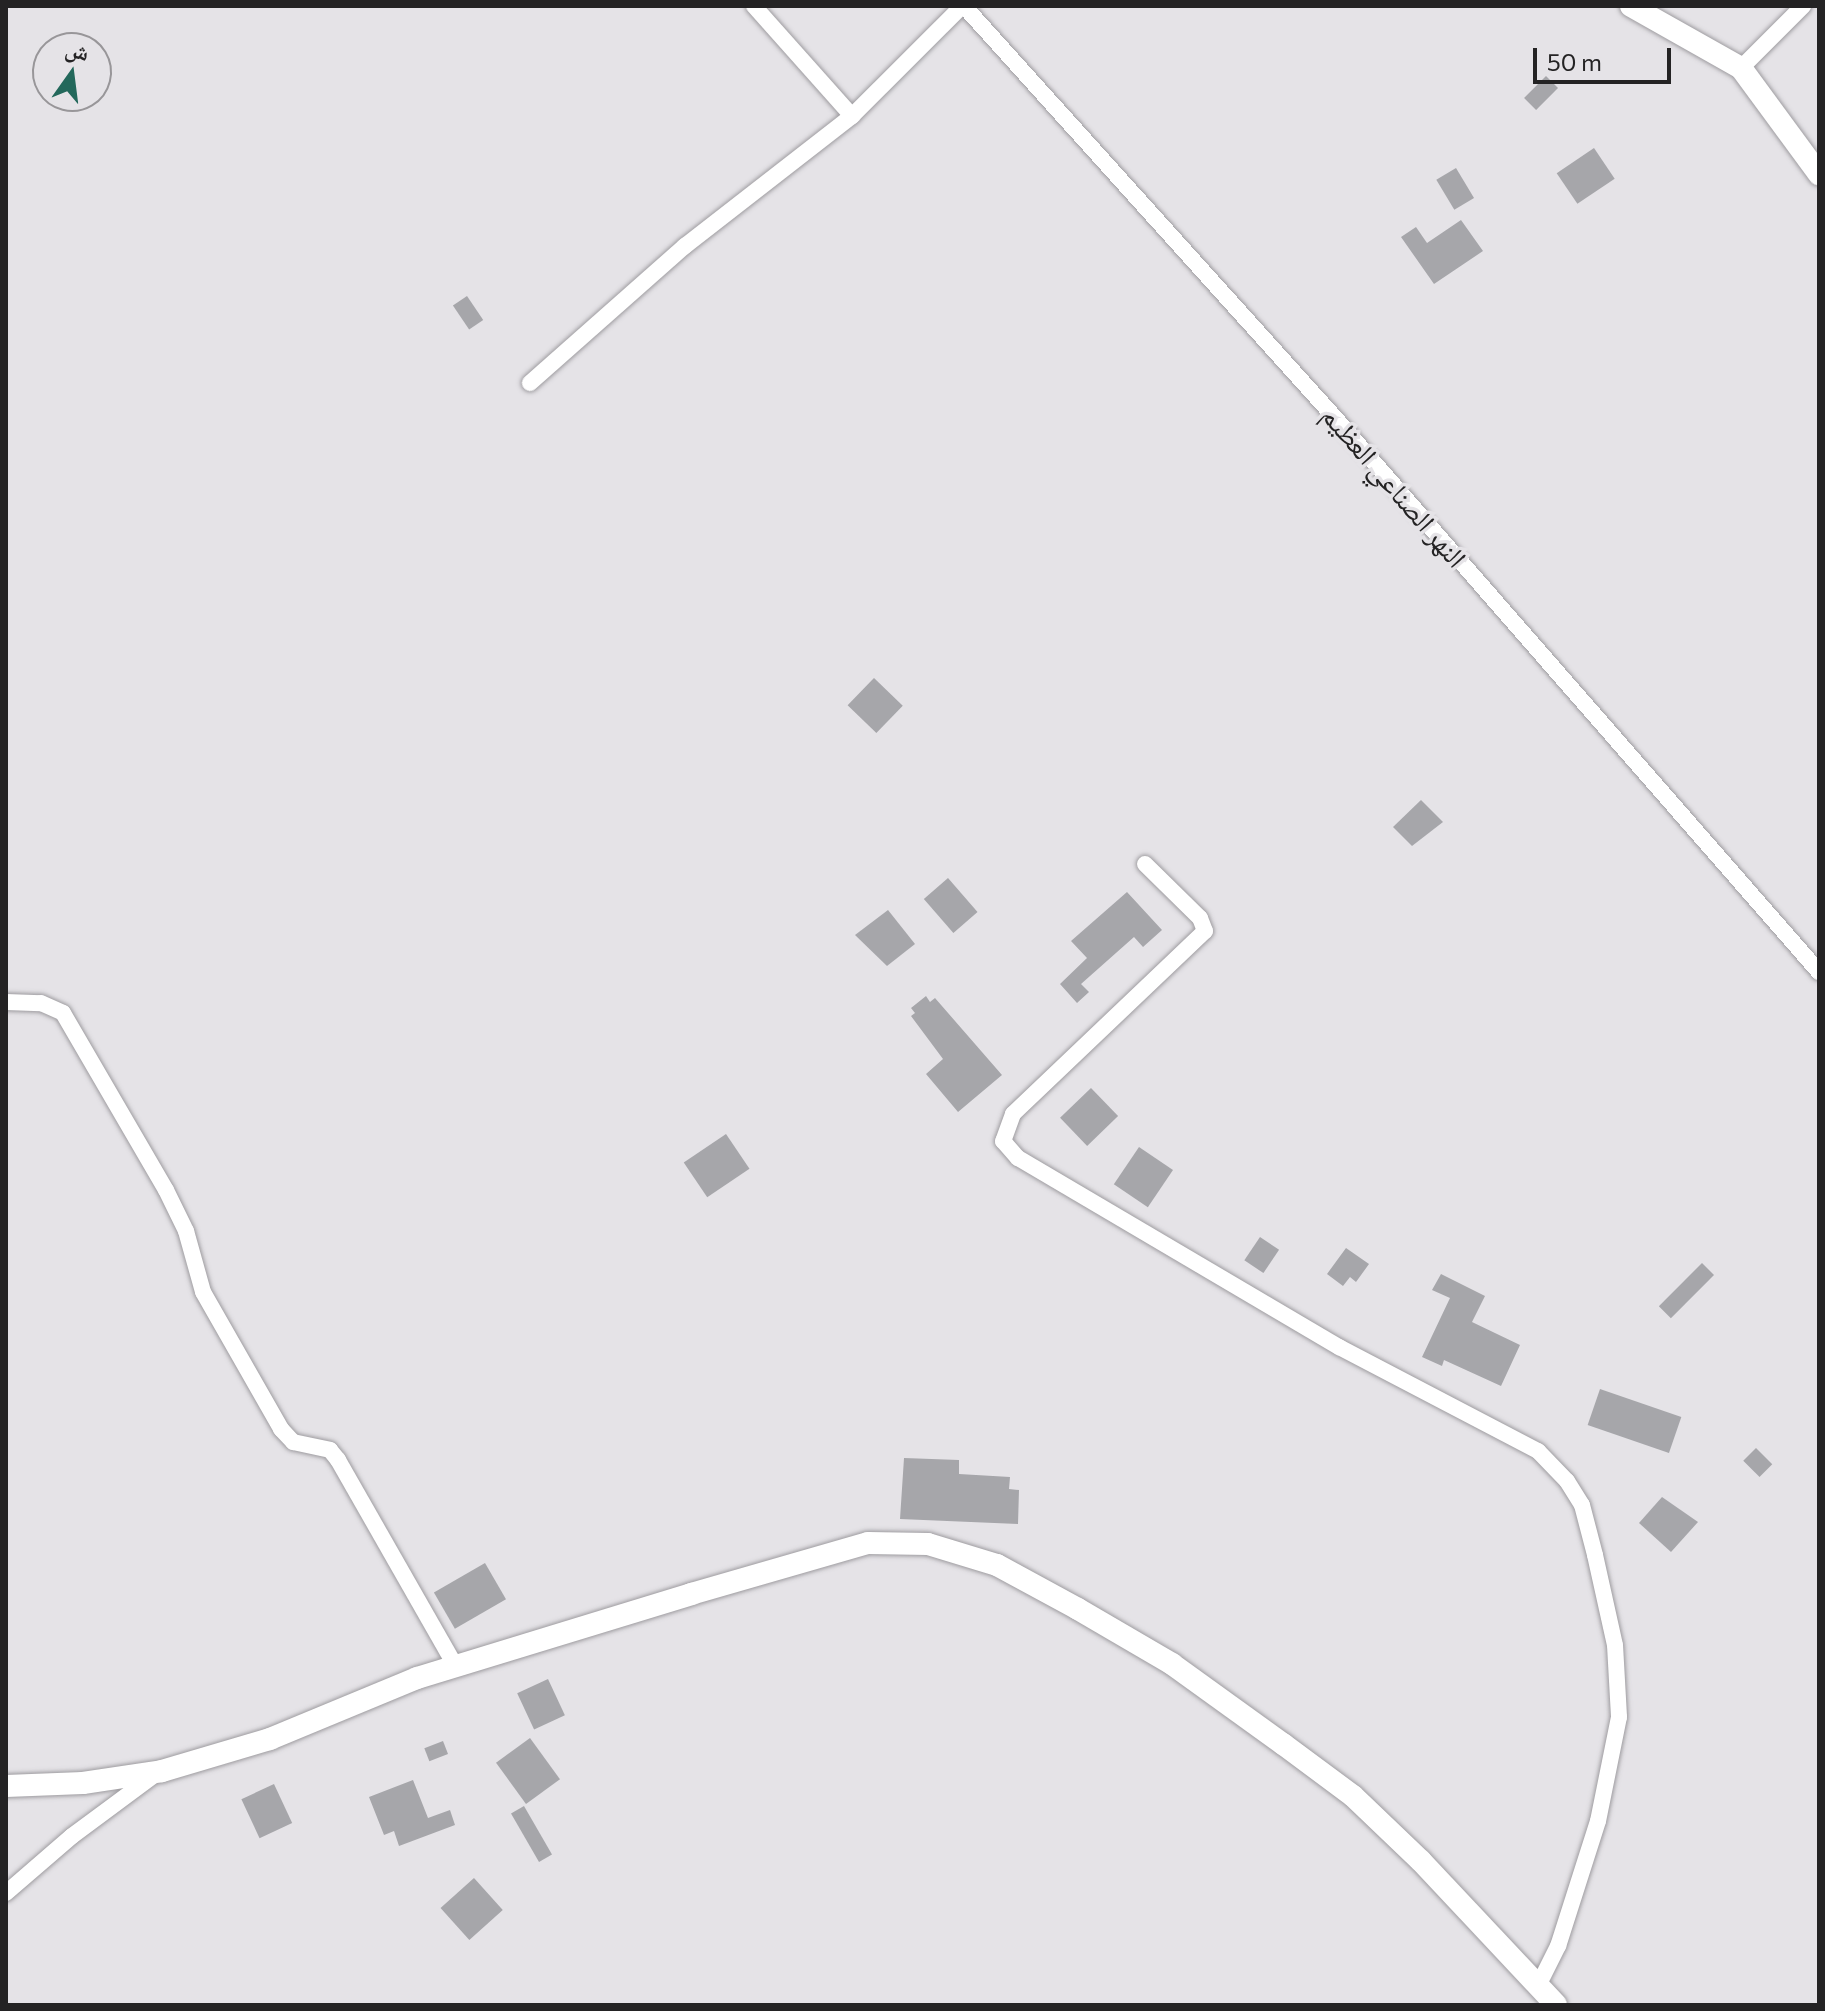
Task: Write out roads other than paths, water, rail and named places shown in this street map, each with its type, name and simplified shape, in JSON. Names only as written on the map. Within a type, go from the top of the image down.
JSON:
[{"type":"street","points":[[754,6],[852,116]]},
{"type":"street","points":[[530,383],[673,255],[852,116],[963,6]]},
{"type":"street","name":"النهر الصناعي العظيم","points":[[963,6],[1337,420],[1819,972]]},
{"type":"street","points":[[1631,6],[1741,68],[1819,174]]},
{"type":"street","points":[[1741,68],[1803,6]]},
{"type":"street","points":[[1145,864],[1200,918],[1205,931],[1013,1114],[1003,1141],[1018,1158],[1339,1347],[1538,1451],[1567,1481],[1582,1505],[1615,1645],[1619,1717],[1598,1821],[1558,1946],[1539,1984]]},
{"type":"street","points":[[6,1002],[41,1003],[63,1013],[166,1190],[186,1231],[203,1292],[281,1429],[293,1442],[330,1450],[338,1460],[456,1667]]},
{"type":"street","points":[[6,1786],[83,1783],[162,1771],[270,1739],[456,1667],[868,1543],[905,1541],[958,1549],[1078,1609],[1172,1664],[1353,1796],[1539,1984],[1556,2005]]},
{"type":"street","points":[[6,1893],[72,1836],[162,1771]]}]
